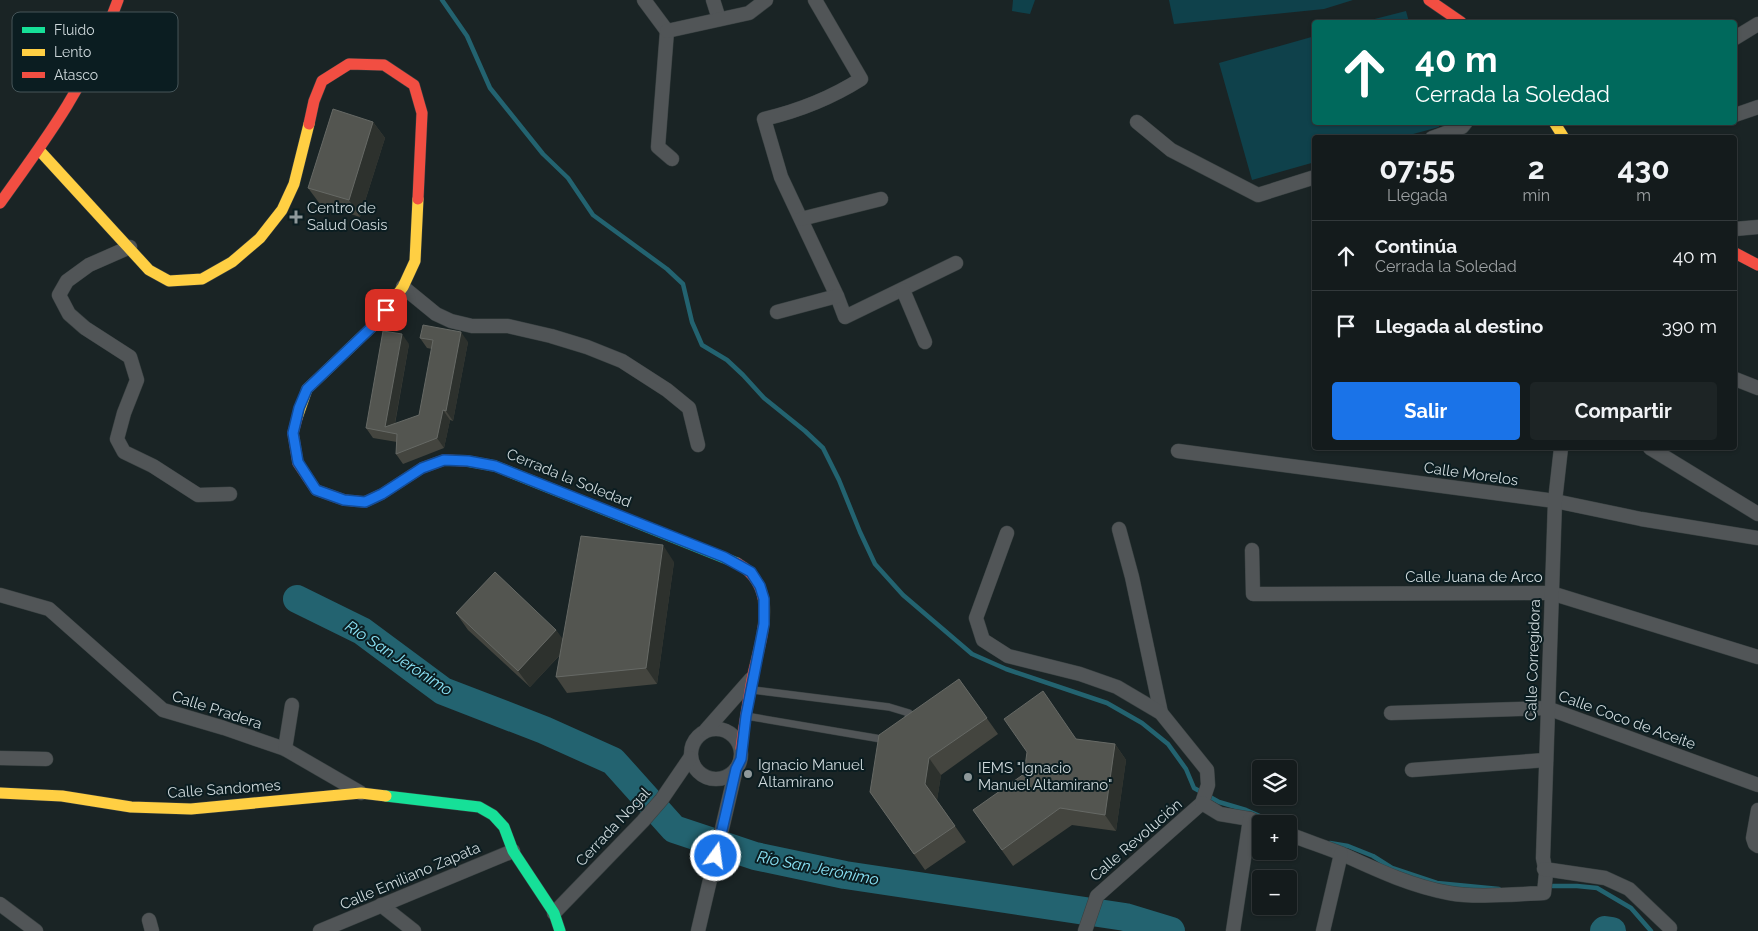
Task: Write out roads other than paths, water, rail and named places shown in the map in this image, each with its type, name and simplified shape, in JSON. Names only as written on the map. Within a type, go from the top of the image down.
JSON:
[{"type":"street","points":[[644,0],[667,31],[658,147],[672,159]]},
{"type":"street","points":[[713,0],[719,20]]},
{"type":"street","points":[[667,31],[749,13],[766,0]]},
{"type":"street","points":[[815,0],[861,79],[841,92],[792,112],[764,119],[781,177],[837,296],[845,318],[956,263]]},
{"type":"street","points":[[1429,0],[1458,20]]},
{"type":"street","points":[[1737,37],[1758,24]]},
{"type":"street","name":"Cerrada la Soledad","points":[[39,150],[130,247],[149,270],[169,281],[202,280],[232,262],[260,238],[282,210],[294,184],[314,101],[322,80],[349,64],[384,65],[414,85],[422,113],[415,261],[403,287],[374,325],[307,389],[299,408],[293,433],[298,462],[316,490],[344,500],[365,502],[382,494],[422,468],[444,460],[468,461],[503,469],[724,557],[751,572],[760,586],[764,599],[764,624],[741,748]]},
{"type":"street","points":[[0,203],[39,150],[76,92]]},
{"type":"street","points":[[1737,115],[1758,107]]},
{"type":"street","points":[[1137,122],[1172,150],[1258,195],[1312,178]]},
{"type":"street","points":[[1440,135],[1464,125]]},
{"type":"street","points":[[801,219],[882,199]]},
{"type":"street","points":[[1737,229],[1758,228]]},
{"type":"street","points":[[130,247],[88,265],[67,281],[59,295],[69,314],[85,328],[130,357],[137,380],[124,413],[117,439],[124,452],[153,466],[198,495],[230,494]]},
{"type":"street","points":[[1737,254],[1758,265]]},
{"type":"street","points":[[403,287],[436,314],[451,321],[472,326],[508,326],[569,341],[622,360],[667,390],[689,408],[698,445]]},
{"type":"street","points":[[903,290],[925,342]]},
{"type":"street","points":[[777,312],[837,296]]},
{"type":"street","points":[[1737,380],[1758,388]]},
{"type":"street","name":"Calle Corregidora","points":[[1341,854],[1392,877],[1417,886],[1451,894],[1544,891],[1551,593],[1555,501],[1561,450]]},
{"type":"street","points":[[1653,450],[1758,514]]},
{"type":"street","name":"Calle Morelos","points":[[1178,452],[1555,501],[1641,519],[1758,538]]},
{"type":"street","points":[[1119,529],[1132,578],[1161,713]]},
{"type":"street","points":[[1008,533],[976,618],[983,640],[1008,656],[1080,674],[1116,688],[1161,713],[1207,770],[1208,786],[1202,803],[1220,814],[1252,821]]},
{"type":"street","name":"Calle Juana de Arco","points":[[1252,550],[1253,594],[1551,593],[1758,657]]},
{"type":"street","name":"Calle Pradera","points":[[0,594],[49,609],[163,710],[285,749],[361,793]]},
{"type":"street","name":"Cerrada la Soledad","points":[[706,730],[752,683]]},
{"type":"street","points":[[285,749],[292,705]]},
{"type":"street","name":"Calle Coco de Aceite","points":[[1391,713],[1547,708],[1758,785]]},
{"type":"street","points":[[698,931],[736,769],[741,759],[741,748],[738,740],[732,733],[724,729],[706,730],[693,741],[690,749],[690,758],[693,766],[699,773],[714,779],[730,775],[736,769]]},
{"type":"street","points":[[0,758],[46,759]]},
{"type":"street","name":"Cerrada Nogal","points":[[554,913],[643,821],[690,758]]},
{"type":"street","points":[[1412,770],[1546,760]]},
{"type":"street","name":"Calle Sandomes","points":[[0,793],[62,796],[131,807],[192,809],[361,793],[479,807],[493,815],[504,827],[513,851],[554,913],[560,931]]},
{"type":"street","name":"Calle Revolución","points":[[1086,928],[1097,896],[1202,803]]},
{"type":"street","points":[[1756,842],[1758,810]]},
{"type":"street","points":[[1297,837],[1341,854],[1323,931]]},
{"type":"street","points":[[1232,931],[1252,840]]},
{"type":"street","name":"Calle Emiliano Zapata","points":[[320,931],[513,851]]},
{"type":"street","points":[[1544,867],[1605,878],[1629,889],[1670,928]]},
{"type":"street","points":[[0,904],[36,931]]},
{"type":"street","points":[[381,905],[414,931]]},
{"type":"lane","points":[[752,683],[889,707],[909,713],[906,726],[898,730]]},
{"type":"lane","points":[[746,716],[881,739],[890,735]]},
{"type":"waterway","points":[[442,0],[467,36],[490,88],[543,154],[568,178],[593,215],[667,269],[683,284],[692,322],[702,345],[727,360],[764,398],[823,448],[839,480],[875,564],[903,595],[972,654],[1006,669],[1107,703],[1142,723],[1168,744],[1186,769],[1194,788],[1219,802],[1257,815]]},
{"type":"waterway","name":"Río San Jerónimo","points":[[297,599],[362,631],[443,691],[544,730],[613,761],[674,829],[755,856],[845,875],[1125,917],[1171,931]]},
{"type":"waterway","points":[[1330,843],[1348,846],[1373,856],[1392,868],[1437,883],[1499,889]]},
{"type":"waterway","points":[[1547,886],[1597,888],[1631,908],[1651,931]]},
{"type":"waterway","name":"Río San Jerónimo","points":[[1604,931],[1612,931]]},
{"type":"place","name":"Centro de Salud Oasis","points":[[296,217]]},
{"type":"place","name":"Ignacio Manuel Altamirano","points":[[748,774]]},
{"type":"place","name":"IEMS \"Ignacio Manuel Altamirano\"","points":[[968,777]]}]
